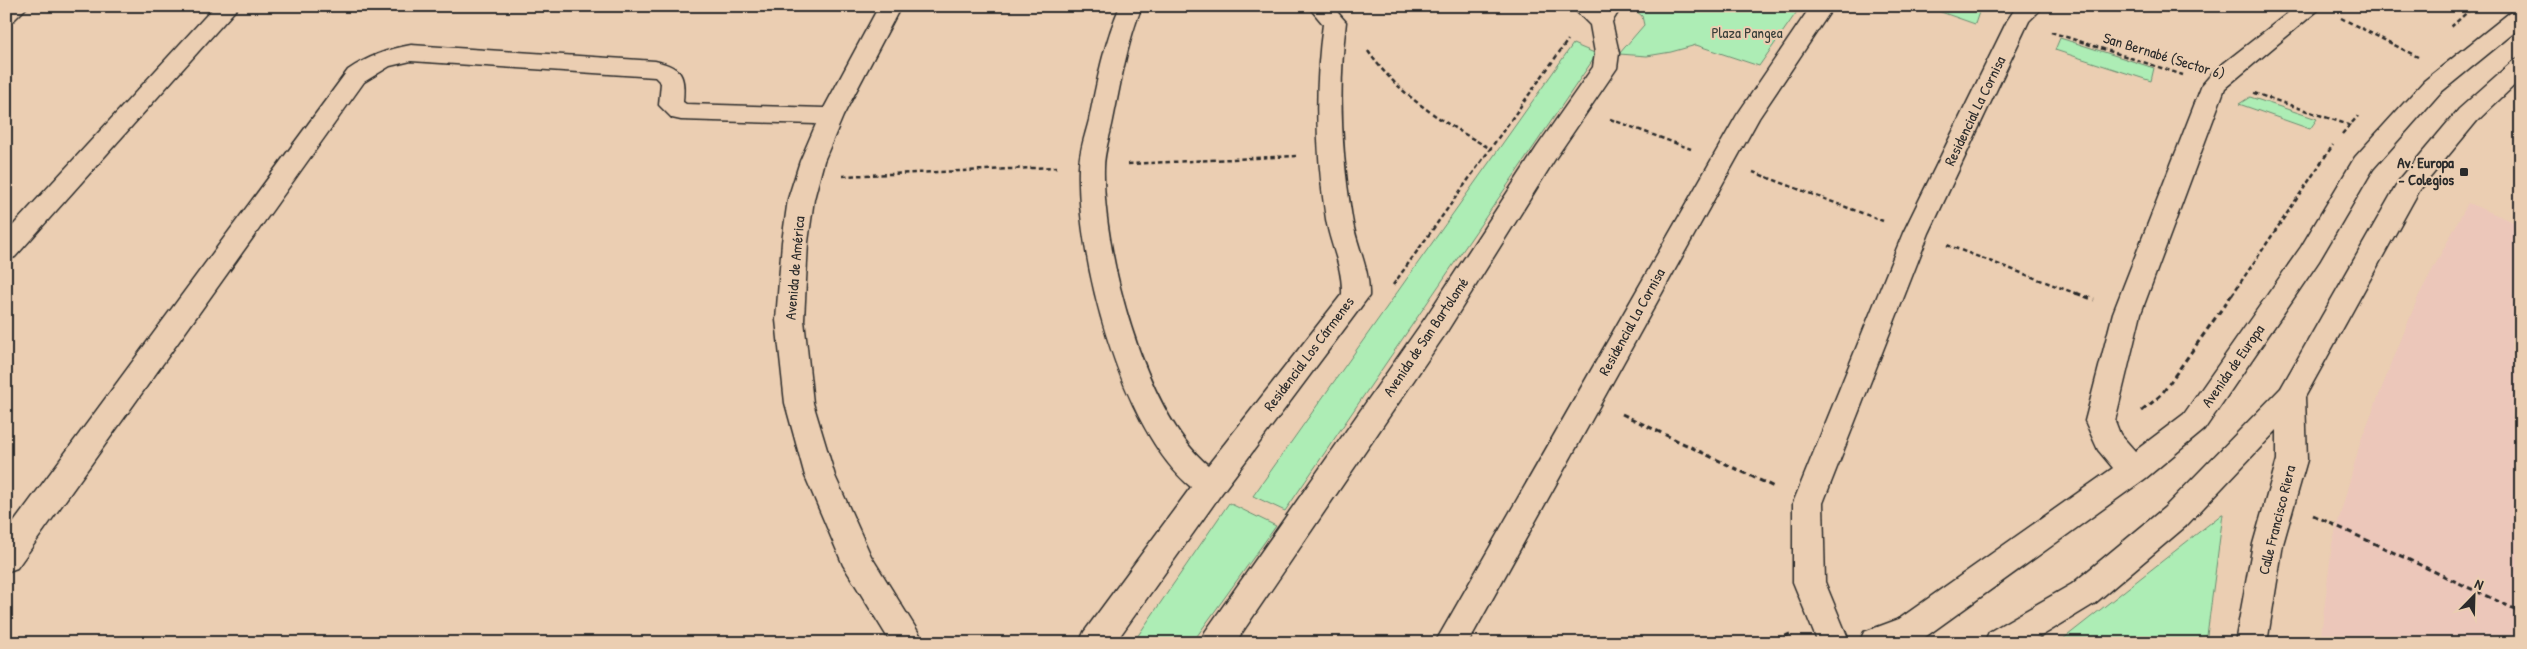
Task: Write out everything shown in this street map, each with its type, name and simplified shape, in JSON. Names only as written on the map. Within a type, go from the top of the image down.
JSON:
[{"type":"street","points":[[6,15],[17,6]]},
{"type":"street","points":[[6,250],[228,6]]},
{"type":"street","name":"Avenida de América","points":[[890,6],[831,116],[812,162],[801,199],[795,242],[790,320],[799,403],[820,476],[859,565],[909,643]]},
{"type":"street","points":[[1131,6],[1120,30],[1091,165],[1092,220],[1109,296],[1128,358],[1162,430],[1183,461],[1210,485]]},
{"type":"street","name":"Residencial Los Cármenes","points":[[1095,643],[1140,584],[1210,485],[1355,296],[1355,270],[1339,222],[1327,101],[1335,22],[1319,6]]},
{"type":"street","name":"Residencial La Cornisa","points":[[1452,643],[1749,115],[1823,6]]},
{"type":"street","points":[[2134,469],[2119,456],[2108,441],[2100,421],[2127,313],[2214,85],[2223,76],[2323,10]]},
{"type":"street","name":"Avenida de San Bartolomé","points":[[1216,643],[1436,325],[1605,68],[1607,53],[1598,11]]},
{"type":"street","name":"Residencial La Cornisa","points":[[1834,643],[1809,582],[1808,503],[1916,233],[2025,14]]},
{"type":"street","name":"Avenida de Europa","points":[[1875,643],[1910,630],[2134,469],[2194,422],[2310,254],[2364,163],[2432,87],[2521,15]]},
{"type":"street","points":[[6,558],[356,76],[368,68],[396,55],[411,53],[656,69],[664,71],[673,81],[672,105],[682,112],[831,116]]},
{"type":"street","points":[[2000,643],[2083,594],[2175,517],[2291,396],[2409,185],[2468,114],[2521,66]]},
{"type":"street","name":"Calle Francisco Riera","points":[[2251,643],[2268,544],[2292,460],[2291,396]]},
{"type":"path","name":"San Bernabé (Sector 6)","points":[[1972,6],[2025,14],[2214,85],[2248,91],[2349,125]]},
{"type":"path","points":[[2323,10],[2418,57]]},
{"type":"path","points":[[1390,289],[1568,40],[1598,11]]},
{"type":"path","points":[[1366,47],[1379,69],[1407,94],[1462,133],[1491,149]]},
{"type":"path","points":[[1578,107],[1723,161]]},
{"type":"path","points":[[2161,395],[2194,422]]},
{"type":"path","points":[[1589,398],[1808,503]]},
{"type":"path","points":[[2280,500],[2521,612]]},
{"type":"shaded area","points":[[2468,203],[2521,225],[2521,643],[2320,643],[2332,544],[2361,440],[2419,295]]},
{"type":"green space","name":"Plaza Pangea","points":[[1630,6],[1801,6],[1759,66],[1696,45],[1647,56],[1619,54],[1644,25],[1642,16]]},
{"type":"green space","points":[[1924,6],[1961,6],[1979,12],[1975,24]]},
{"type":"green space","points":[[2060,38],[2154,68],[2151,81],[2055,50]]},
{"type":"green space","points":[[1573,44],[1597,54],[1285,511],[1253,496]]},
{"type":"green space","points":[[2250,97],[2317,119],[2310,129],[2239,104]]},
{"type":"green space","points":[[1229,503],[1276,526],[1192,643],[1147,643],[1137,637]]},
{"type":"green space","points":[[2222,514],[2206,643],[2058,643]]},
{"type":"place","name":"Av. Europa - Colegios","points":[[2464,172]]}]
